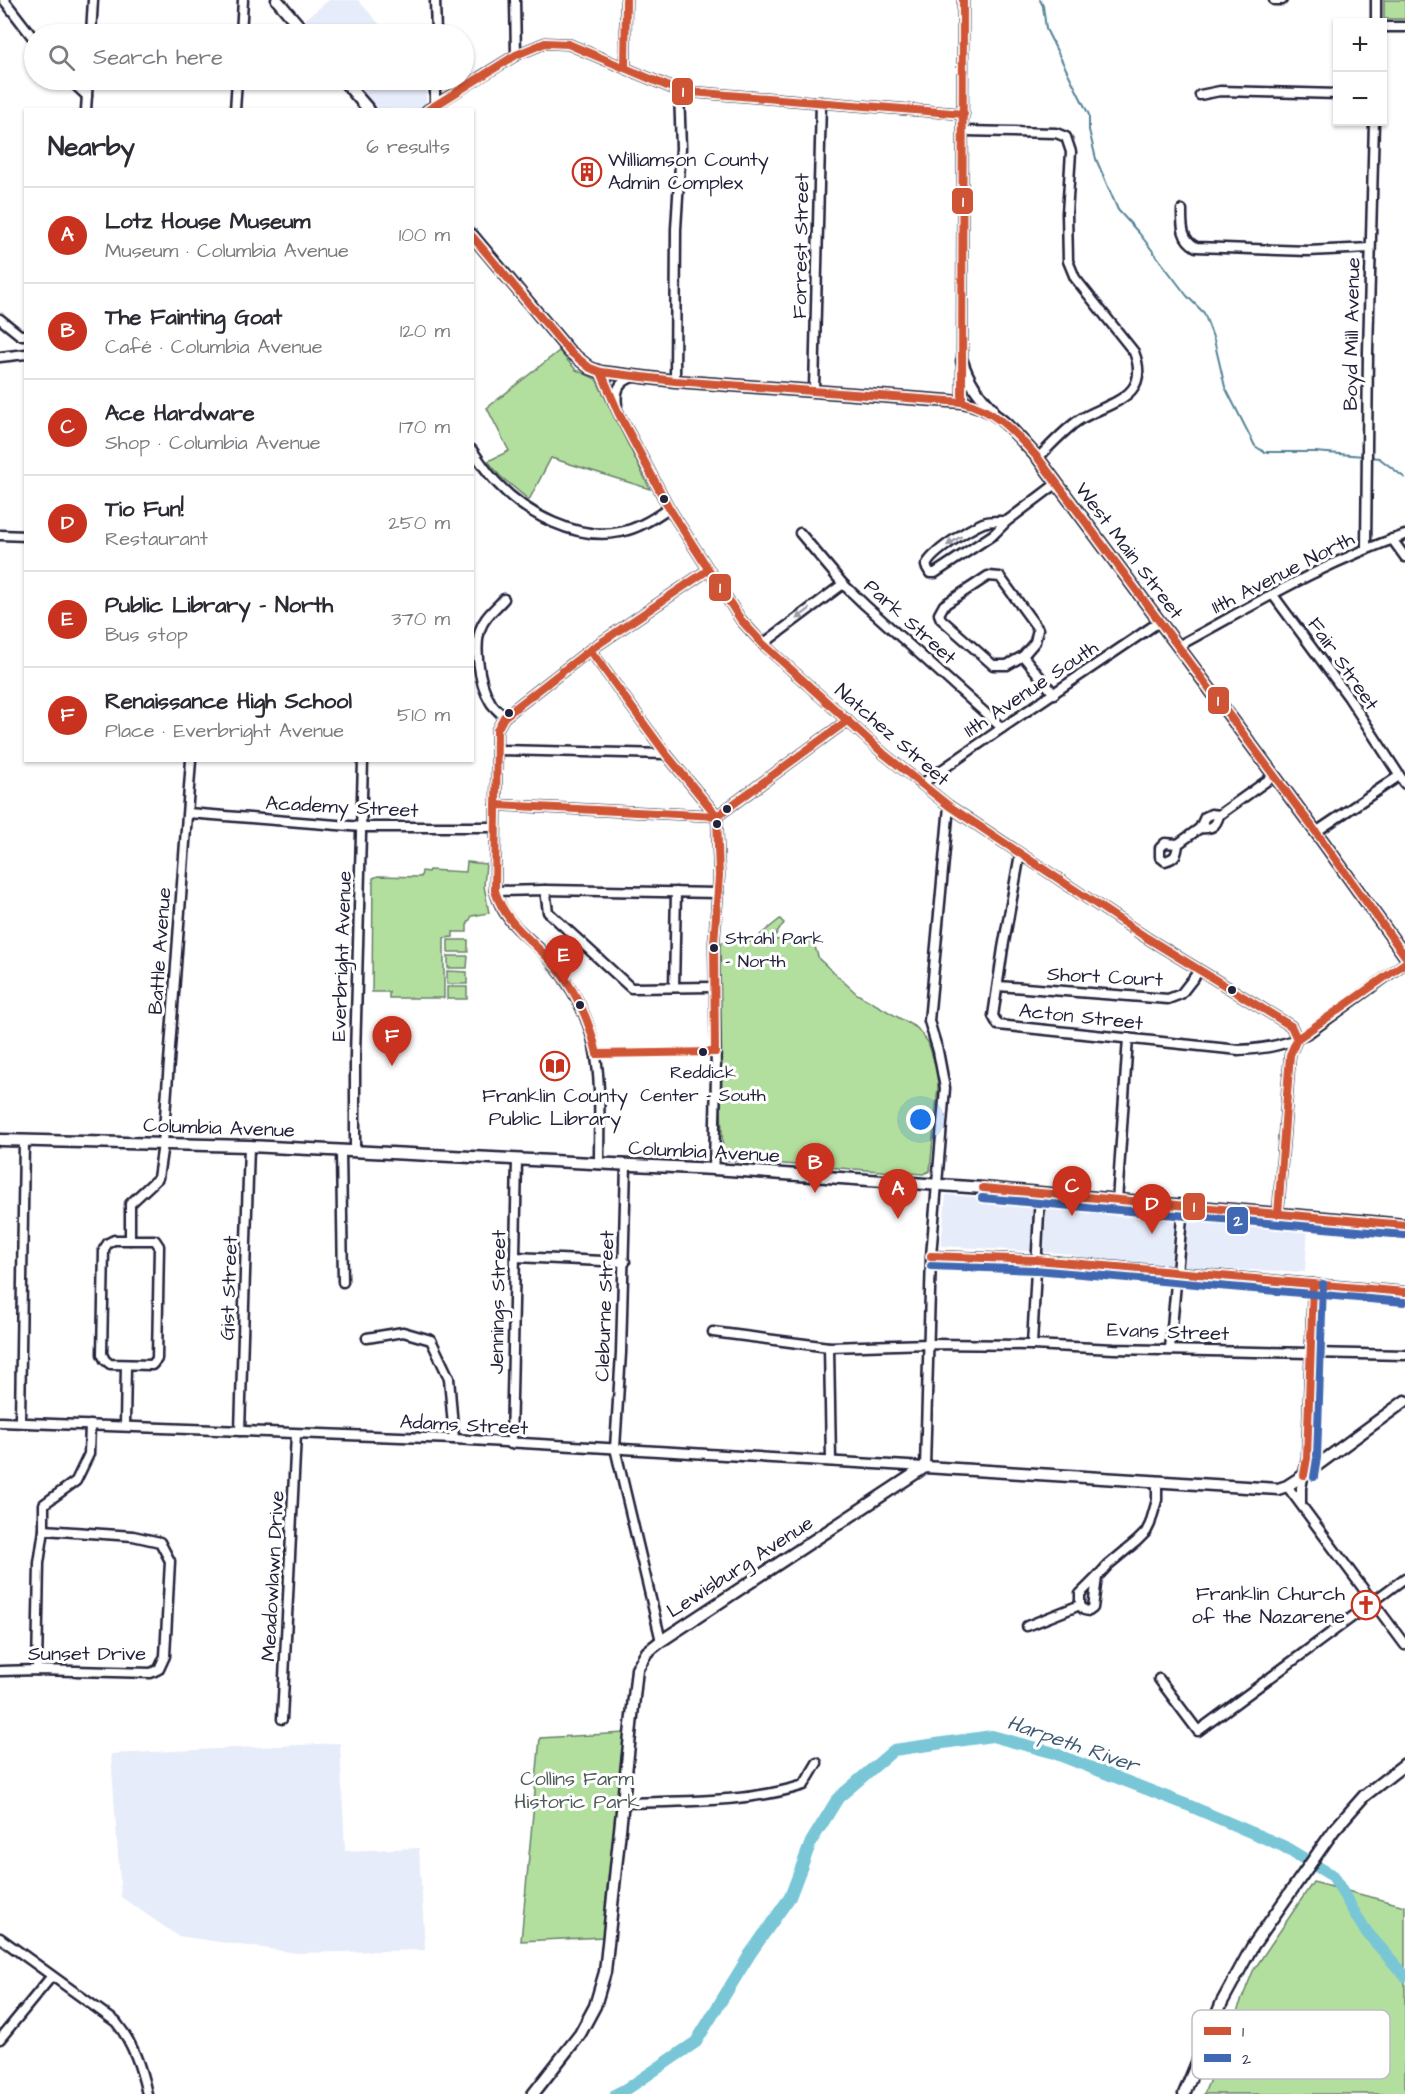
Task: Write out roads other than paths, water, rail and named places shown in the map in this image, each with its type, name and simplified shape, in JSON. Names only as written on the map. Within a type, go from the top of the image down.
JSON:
[{"type":"main road","points":[[277,0],[297,24]]},
{"type":"main road","points":[[352,90],[367,108]]},
{"type":"main road","name":"West Main Street","points":[[474,237],[569,351],[584,364],[600,372],[675,381],[962,402],[975,404],[999,416],[1038,458],[1158,622],[1317,832],[1405,956]]},
{"type":"main road","points":[[962,361],[967,377],[976,392],[999,416]]},
{"type":"main road","name":"Columbia Avenue","points":[[0,1140],[249,1146],[714,1169],[1405,1225]]},
{"type":"main road","points":[[925,1467],[1272,1489],[1287,1486],[1304,1475],[1405,1401]]},
{"type":"main road","name":"Lewisburg Avenue","points":[[533,2094],[580,2034],[595,2006],[606,1972],[637,1669],[647,1652],[925,1467]]},
{"type":"main road","points":[[1219,2010],[1252,1947],[1332,1832],[1364,1796],[1405,1764]]},
{"type":"main road","points":[[1184,2094],[1192,2075]]},
{"type":"street","points":[[4,0],[24,26]]},
{"type":"street","points":[[92,24],[93,0]]},
{"type":"street","points":[[242,24],[243,0]]},
{"type":"street","points":[[435,0],[436,24]]},
{"type":"street","points":[[515,0],[516,55]]},
{"type":"street","points":[[625,68],[626,0]]},
{"type":"street","points":[[962,402],[963,0]]},
{"type":"street","points":[[1274,0],[1282,0]]},
{"type":"street","points":[[1376,0],[1376,18]]},
{"type":"street","points":[[1387,27],[1405,27]]},
{"type":"street","points":[[474,81],[516,55],[545,43],[568,44],[680,91],[964,114]]},
{"type":"street","points":[[81,90],[87,96]]},
{"type":"street","points":[[86,108],[87,90]]},
{"type":"street","points":[[235,108],[236,90]]},
{"type":"street","points":[[431,107],[434,90]]},
{"type":"street","points":[[431,107],[459,90]]},
{"type":"street","points":[[675,381],[676,229],[681,148],[680,91]]},
{"type":"street","points":[[1200,95],[1220,91],[1333,94]]},
{"type":"street","name":"Forrest Street","points":[[814,390],[821,102]]},
{"type":"street","name":"Boyd Mill Avenue","points":[[1366,548],[1366,447],[1374,126]]},
{"type":"street","points":[[964,131],[1056,133],[1066,137],[1071,152],[1067,213],[1068,261],[1075,278],[1134,352],[1139,364],[1139,376],[1134,390],[1077,421],[1038,458]]},
{"type":"street","points":[[1182,210],[1186,240],[1196,247],[1308,251],[1370,248]]},
{"type":"street","points":[[0,319],[20,335],[24,335]]},
{"type":"street","points":[[0,357],[24,354]]},
{"type":"street","name":"Natchez Street","points":[[600,372],[618,412],[669,508],[741,620],[763,644],[884,754],[949,806],[1147,938],[1291,1026],[1297,1039]]},
{"type":"street","points":[[618,412],[616,398],[619,385],[633,377]]},
{"type":"street","points":[[474,453],[497,483],[513,498],[553,522],[586,534],[620,532],[636,528],[669,508]]},
{"type":"street","points":[[1007,521],[982,523],[940,549],[928,561],[926,566],[930,573],[935,573],[994,534],[1007,521],[1056,484]]},
{"type":"street","points":[[800,533],[843,584]]},
{"type":"street","name":"11th Avenue North","points":[[1178,646],[1366,548],[1405,534]]},
{"type":"street","points":[[0,536],[24,536]]},
{"type":"street","points":[[1392,539],[1405,557]]},
{"type":"street","points":[[599,1164],[599,1067],[590,1026],[573,990],[550,959],[506,918],[498,904],[495,891],[494,827],[497,730],[504,717],[590,650],[708,570]]},
{"type":"street","points":[[988,576],[1000,577],[1038,629],[1035,642],[1023,656],[1006,665],[993,665],[941,619],[939,614],[944,605],[988,576]]},
{"type":"street","name":"Park Street","points":[[763,644],[843,584],[1002,728]]},
{"type":"street","name":"Fair Street","points":[[1273,595],[1349,698],[1405,784]]},
{"type":"street","points":[[504,599],[483,622],[478,643],[478,664],[483,686],[491,703],[504,717]]},
{"type":"street","name":"11th Avenue South","points":[[923,783],[1158,622]]},
{"type":"street","points":[[590,650],[666,754],[717,816],[718,893],[714,943],[716,1075],[714,1169]]},
{"type":"street","points":[[1023,656],[1054,694]]},
{"type":"street","points":[[496,805],[717,816],[848,720]]},
{"type":"street","points":[[498,750],[666,754]]},
{"type":"street","name":"Battle Avenue","points":[[130,1240],[130,1204],[158,1178],[163,1144],[191,762]]},
{"type":"street","name":"Everbright Avenue","points":[[355,1152],[355,1056],[363,762]]},
{"type":"street","points":[[1178,844],[1200,828],[1204,817],[1211,814],[1219,815],[1275,776]]},
{"type":"street","points":[[1317,832],[1399,776]]},
{"type":"street","points":[[925,1467],[931,1256],[945,1088],[929,1021],[949,806]]},
{"type":"street","name":"Academy Street","points":[[188,813],[362,827],[494,827]]},
{"type":"street","name":"Acton Street","points":[[1020,854],[993,1016],[998,1025],[1239,1050],[1279,1046],[1297,1039],[1405,963]]},
{"type":"street","points":[[545,890],[548,912],[631,988],[714,987]]},
{"type":"street","points":[[495,891],[718,893]]},
{"type":"street","points":[[674,987],[676,892]]},
{"type":"street","name":"Short Court","points":[[998,986],[1168,999],[1181,994],[1199,971]]},
{"type":"street","points":[[1117,1201],[1128,1038]]},
{"type":"street","points":[[1278,1214],[1290,1055],[1297,1039]]},
{"type":"street","points":[[20,1422],[24,1140]]},
{"type":"street","name":"Gist Street","points":[[240,1431],[249,1146]]},
{"type":"street","points":[[341,1151],[343,1282]]},
{"type":"street","name":"Jennings Street","points":[[511,1444],[517,1160]]},
{"type":"street","name":"Cleburne Street","points":[[626,1165],[615,1448],[661,1641]]},
{"type":"street","points":[[1032,1345],[1040,1194]]},
{"type":"street","points":[[1170,1349],[1183,1207]]},
{"type":"street","points":[[114,1240],[155,1240],[159,1246],[157,1359],[152,1365],[126,1365],[110,1364],[102,1354],[104,1249],[114,1240]]},
{"type":"street","points":[[931,1256],[1036,1260],[1405,1292]]},
{"type":"street","points":[[515,1257],[624,1262]]},
{"type":"street","points":[[1301,1503],[1307,1458],[1313,1284]]},
{"type":"street","points":[[367,1338],[403,1332],[431,1340],[449,1378],[454,1439]]},
{"type":"street","name":"Evans Street","points":[[713,1332],[829,1347],[929,1344],[1032,1345],[1114,1349],[1405,1355]]},
{"type":"street","points":[[829,1347],[831,1461]]},
{"type":"street","points":[[125,1426],[126,1365]]},
{"type":"street","name":"Adams Street","points":[[0,1422],[454,1439],[925,1467]]},
{"type":"street","points":[[37,1670],[39,1563],[44,1530],[44,1504],[76,1481],[89,1454],[90,1425]]},
{"type":"street","name":"Meadowlawn Drive","points":[[282,1719],[296,1434]]},
{"type":"street","points":[[1097,1577],[1093,1608],[1089,1611],[1084,1610],[1080,1605],[1080,1594],[1085,1587],[1146,1532],[1157,1500],[1157,1482]]},
{"type":"street","points":[[1287,1486],[1405,1646]]},
{"type":"street","name":"Sunset Drive","points":[[0,1671],[151,1673],[159,1669],[165,1656],[170,1561],[160,1542],[133,1536],[44,1530]]},
{"type":"street","points":[[1159,1679],[1198,1731],[1405,1578]]},
{"type":"street","points":[[1027,1626],[1080,1605]]},
{"type":"street","points":[[624,1803],[778,1794],[804,1785],[817,1763]]},
{"type":"street","points":[[0,1938],[116,2022],[128,2037],[139,2063],[147,2094]]},
{"type":"street","points":[[0,2039],[51,1977]]},
{"type":"waterway","points":[[1040,0],[1046,29],[1089,115],[1089,130],[1096,159],[1118,210],[1139,233],[1187,296],[1204,313],[1214,340],[1225,387],[1255,446],[1264,452],[1315,452],[1364,456]]},
{"type":"waterway","points":[[1369,457],[1379,458],[1405,478]]},
{"type":"waterway","name":"Harpeth River","points":[[616,2094],[696,2042],[750,1954],[790,1897],[811,1842],[838,1798],[894,1750],[992,1736],[1051,1752],[1190,1806],[1283,1846],[1333,1876],[1364,1929],[1405,1976]]},
{"type":"place","name":"Williamson County Admin Complex","points":[[587,172]]},
{"type":"place","name":"Strahl Park - North","points":[[714,948]]},
{"type":"place","name":"Public Library - North","points":[[564,985]]},
{"type":"place","name":"Reddick Center - South","points":[[703,1052]]},
{"type":"place","name":"Renaissance High School","points":[[392,1066]]},
{"type":"place","name":"Franklin County Public Library","points":[[555,1066]]},
{"type":"place","name":"The Fainting Goat","points":[[815,1193]]},
{"type":"place","name":"Ace Hardware","points":[[1072,1216]]},
{"type":"place","name":"Lotz House Museum","points":[[898,1219]]},
{"type":"place","name":"Tio Fun!","points":[[1152,1234]]},
{"type":"place","name":"Franklin Church of the Nazarene","points":[[1366,1605]]},
{"type":"park label","name":"Collins Farm Historic Park","points":[[577,1790]]}]
